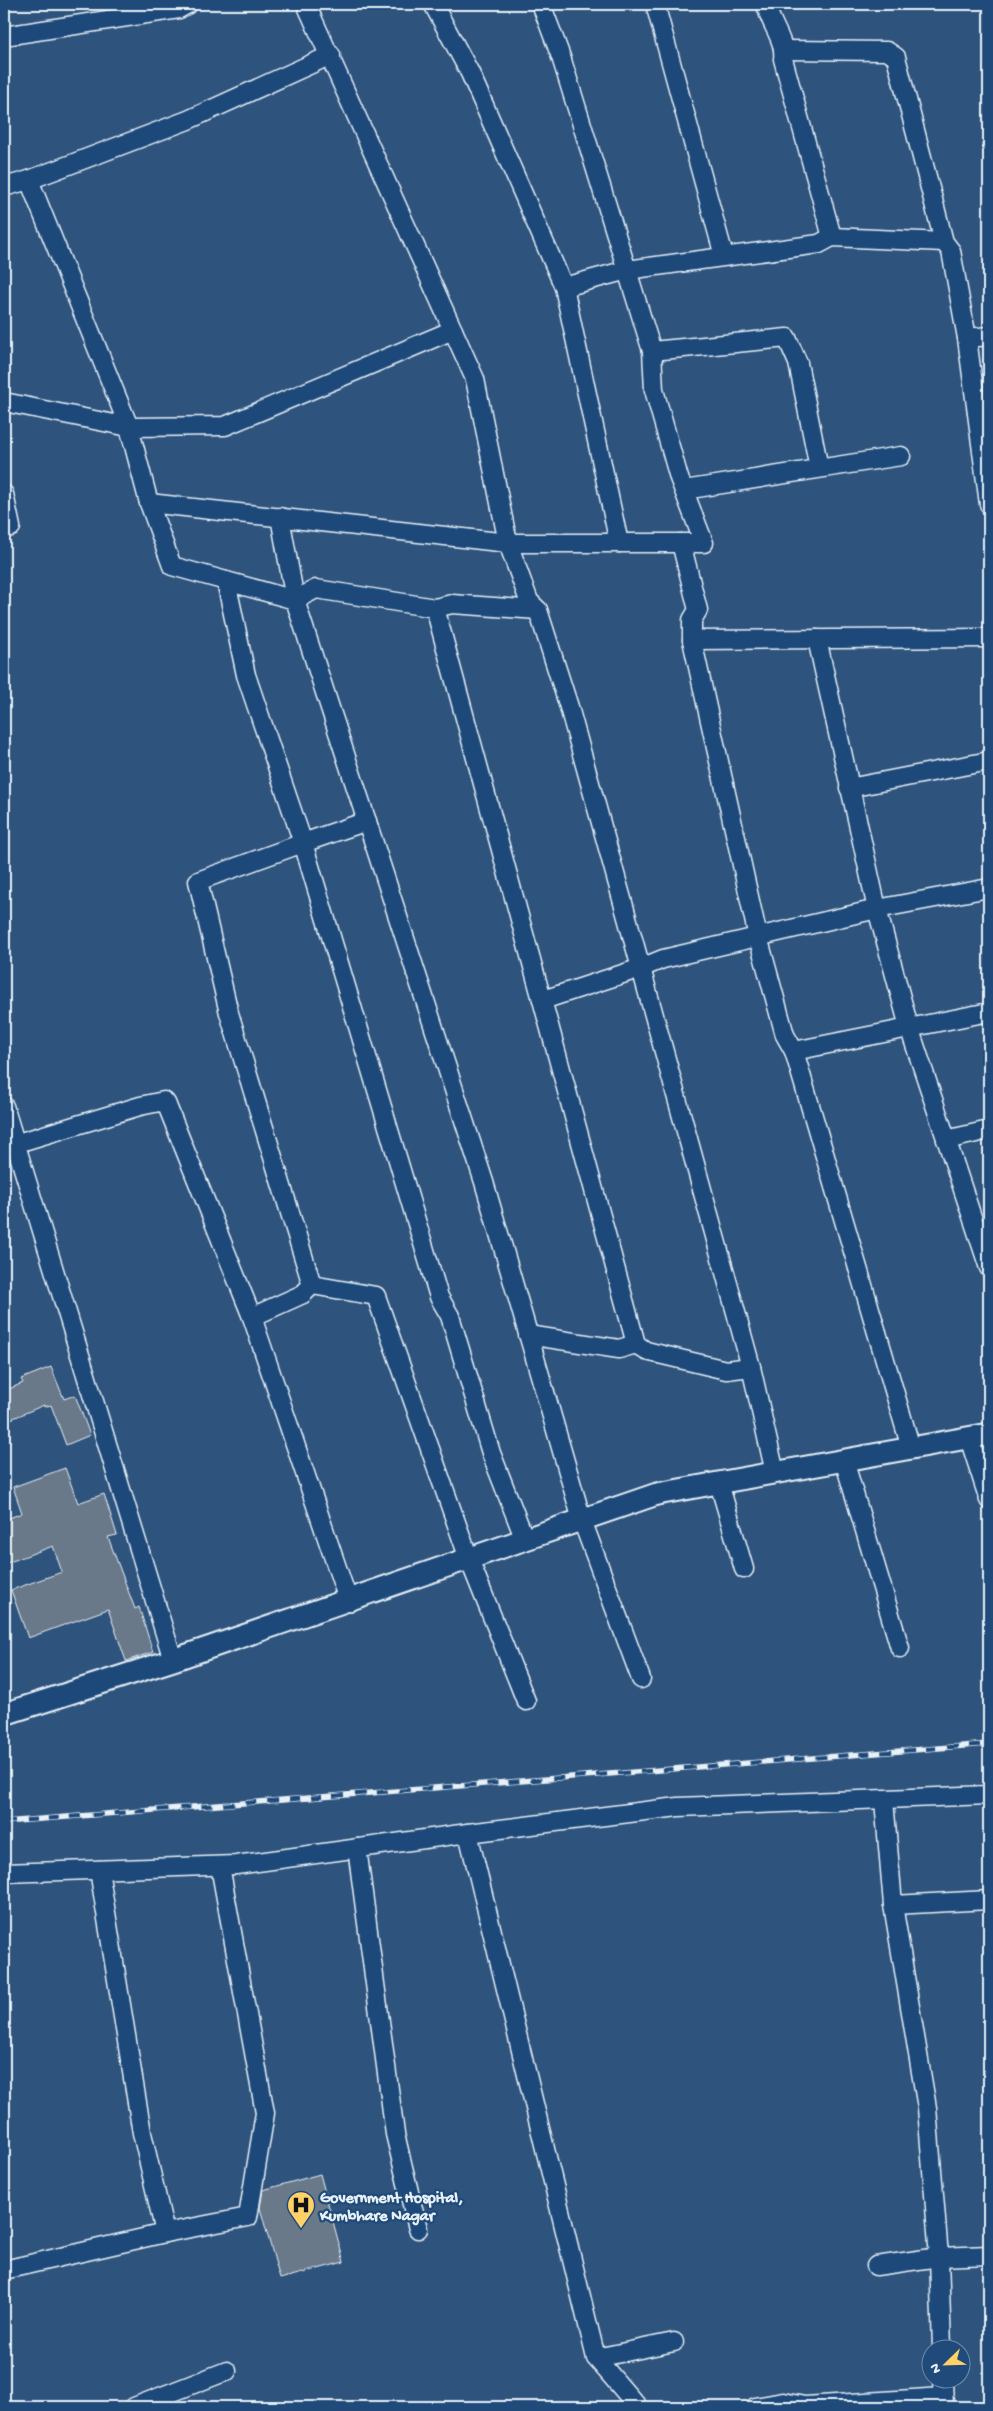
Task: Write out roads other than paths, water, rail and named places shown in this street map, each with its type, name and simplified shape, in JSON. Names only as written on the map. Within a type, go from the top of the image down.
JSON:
[{"type":"street","points":[[4,36],[179,9],[188,4]]},
{"type":"street","points":[[306,4],[331,55],[475,379],[508,543],[529,601],[538,610],[569,707],[751,1367],[775,1473]]},
{"type":"street","points":[[433,4],[470,73],[564,287],[619,543]]},
{"type":"street","points":[[149,503],[508,543],[704,543],[684,490],[654,390],[652,351],[561,57],[541,4]]},
{"type":"street","points":[[655,4],[724,256]]},
{"type":"street","points":[[766,4],[768,16],[784,50],[783,59],[832,237]]},
{"type":"street","points":[[784,50],[887,50],[896,56],[944,242],[951,250],[967,338],[987,471],[989,504]]},
{"type":"street","points":[[4,187],[29,180],[188,120],[331,55]]},
{"type":"street","points":[[29,180],[129,427],[149,503],[172,566],[295,600],[316,589],[435,608],[452,604],[538,610]]},
{"type":"street","points":[[564,287],[627,270],[819,244],[832,237],[944,242]]},
{"type":"street","points":[[4,402],[129,427],[225,426],[454,330]]},
{"type":"street","points":[[967,338],[989,336]]},
{"type":"street","points":[[652,351],[787,338],[798,364],[819,468]]},
{"type":"street","points":[[684,490],[901,456]]},
{"type":"street","points":[[4,494],[11,526],[4,528]]},
{"type":"street","points":[[280,517],[295,600],[484,1182],[582,1520],[641,1679]]},
{"type":"street","points":[[681,543],[698,610],[692,620],[692,640],[758,936],[785,1035],[794,1051],[911,1448]]},
{"type":"street","points":[[226,581],[246,675],[303,843],[438,1298],[450,1316],[491,1453],[525,1540]]},
{"type":"street","points":[[435,608],[636,1344],[646,1351],[726,1370],[751,1367]]},
{"type":"street","points":[[692,640],[989,638]]},
{"type":"street","points":[[817,639],[877,909],[909,1027],[989,1263]]},
{"type":"street","points":[[849,788],[989,764]]},
{"type":"street","points":[[312,1285],[229,1013],[198,881],[367,822]]},
{"type":"street","points":[[543,1000],[663,959],[877,909],[989,888]]},
{"type":"street","points":[[794,1051],[989,1012]]},
{"type":"street","points":[[10,1145],[164,1102],[180,1134],[252,1317],[348,1600]]},
{"type":"street","points":[[4,1106],[10,1145],[173,1660]]},
{"type":"street","points":[[946,1140],[989,1130]]},
{"type":"street","points":[[252,1317],[303,1294],[312,1285]]},
{"type":"street","points":[[312,1285],[376,1296],[469,1559],[526,1701]]},
{"type":"street","points":[[528,1335],[619,1349],[636,1344]]},
{"type":"street","points":[[4,1714],[173,1660],[657,1494],[979,1436],[989,1500]]},
{"type":"street","points":[[844,1460],[900,1648]]},
{"type":"street","points":[[719,1483],[744,1570]]},
{"type":"street","points":[[4,1873],[220,1866],[678,1807],[989,1795]]},
{"type":"street","points":[[884,1800],[893,1905],[927,2108],[939,2257],[942,2338]]},
{"type":"street","points":[[468,1833],[596,2358],[638,2407]]},
{"type":"street","points":[[358,1848],[394,2134],[418,2229]]},
{"type":"street","points":[[4,2270],[165,2233],[248,2218],[264,2113],[220,1866]]},
{"type":"street","points":[[99,1870],[142,2133],[165,2233]]},
{"type":"street","points":[[893,1905],[989,1900]]},
{"type":"street","points":[[876,2266],[939,2257],[989,2254]]},
{"type":"street","points":[[596,2358],[674,2342]]},
{"type":"street","points":[[134,2407],[227,2371]]},
{"type":"street","points":[[755,2407],[783,2402],[805,2406],[943,2402],[942,2388]]},
{"type":"railway","points":[[4,1822],[989,1744]]},
{"type":"place","name":"Government Hospital, Kumbhare Nagar","points":[[301,2229]]}]
